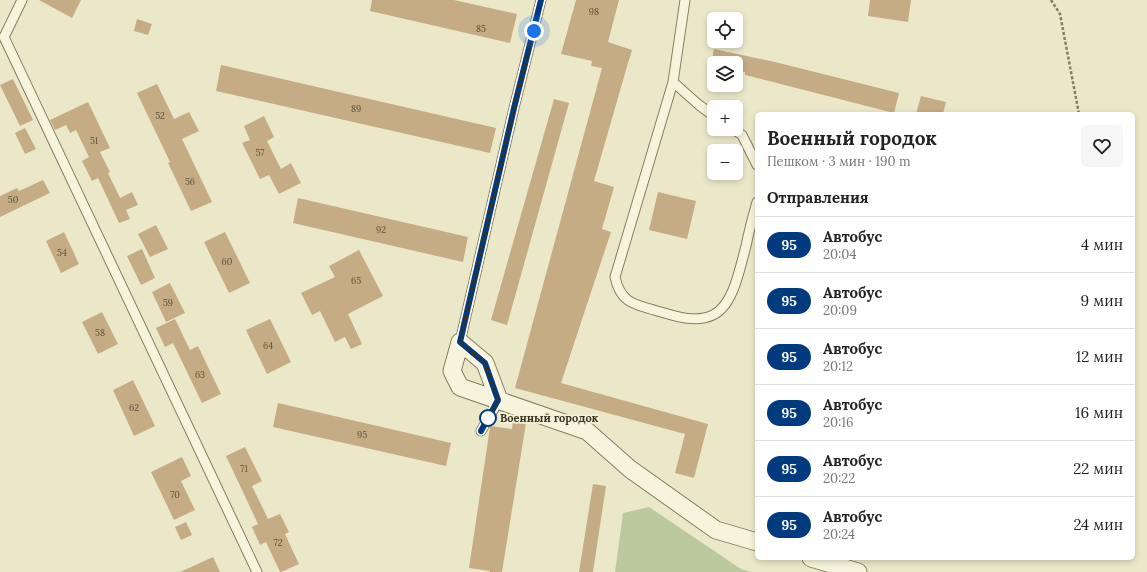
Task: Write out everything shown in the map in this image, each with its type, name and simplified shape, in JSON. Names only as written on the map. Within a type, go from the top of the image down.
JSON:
[{"type":"street","points":[[498,400],[485,363],[460,342],[452,371],[460,387],[498,400],[587,430],[630,469],[716,530],[755,541]]},
{"type":"street","points":[[818,560],[858,572]]},
{"type":"lane","points":[[22,0],[4,37],[257,572]]},
{"type":"lane","points":[[460,342],[514,108],[541,0]]},
{"type":"lane","points":[[685,0],[673,82],[615,277],[617,288],[626,299],[636,305],[687,319],[713,315],[723,307],[736,283],[755,210]]},
{"type":"lane","points":[[673,82],[707,111]]},
{"type":"lane","points":[[742,136],[755,161]]},
{"type":"lane","points":[[481,431],[498,400]]},
{"type":"path","points":[[1051,0],[1060,14],[1078,112]]},
{"type":"green space","points":[[649,507],[741,569],[751,572],[615,572],[623,513]]},
{"type":"building","points":[[39,0],[81,0],[72,18]]},
{"type":"building","points":[[372,0],[454,0],[517,14],[510,43],[370,11]]},
{"type":"building","points":[[576,0],[619,0],[608,42],[632,50],[594,181],[614,187],[602,229],[611,232],[561,383],[708,424],[694,478],[675,473],[685,434],[515,388],[602,68],[591,66],[592,61],[561,54]]},
{"type":"building","points":[[870,0],[911,0],[908,22],[868,16]]},
{"type":"building","points":[[137,19],[152,24],[148,35],[134,31]]},
{"type":"building","points":[[714,49],[775,62],[899,93],[894,112],[890,112],[745,75],[745,72],[743,72],[743,56],[712,56]]},
{"type":"building","points":[[221,65],[496,128],[490,153],[216,91]]},
{"type":"building","points":[[13,79],[33,120],[20,126],[0,85]]},
{"type":"building","points":[[157,84],[174,119],[189,112],[199,131],[182,139],[212,202],[191,211],[168,163],[170,162],[137,93]]},
{"type":"building","points":[[921,96],[946,102],[944,112],[917,112]]},
{"type":"building","points":[[554,99],[569,103],[507,325],[491,320]]},
{"type":"building","points":[[88,102],[110,148],[100,152],[120,198],[132,192],[138,205],[126,210],[130,219],[119,223],[98,178],[92,181],[82,161],[89,157],[76,130],[70,133],[66,125],[55,130],[50,120]]},
{"type":"building","points":[[264,116],[274,137],[267,141],[281,169],[291,163],[301,183],[279,194],[269,175],[260,179],[242,143],[250,140],[244,126]]},
{"type":"building","points":[[25,128],[36,149],[25,154],[15,133]]},
{"type":"building","points":[[43,180],[50,193],[0,217],[0,196],[17,188],[19,191]]},
{"type":"building","points":[[658,192],[696,201],[687,239],[649,230]]},
{"type":"building","points":[[298,198],[468,237],[463,262],[293,223]]},
{"type":"building","points":[[156,225],[168,249],[150,257],[138,234]]},
{"type":"building","points":[[64,232],[79,264],[61,273],[46,241]]},
{"type":"building","points":[[225,232],[250,283],[229,293],[204,242]]},
{"type":"building","points":[[142,249],[155,278],[141,285],[127,256]]},
{"type":"building","points":[[359,250],[383,296],[348,314],[362,344],[351,349],[345,337],[335,342],[320,311],[312,315],[301,293],[335,277],[329,266]]},
{"type":"building","points":[[170,283],[185,313],[166,322],[152,292]]},
{"type":"building","points":[[102,312],[118,344],[98,354],[82,322]]},
{"type":"building","points":[[175,319],[190,350],[198,346],[221,394],[202,403],[173,343],[165,347],[156,328]]},
{"type":"building","points":[[270,319],[291,362],[267,374],[246,330]]},
{"type":"building","points":[[133,380],[155,426],[134,436],[113,390]]},
{"type":"building","points":[[278,403],[451,443],[446,466],[273,427]]},
{"type":"building","points":[[513,421],[526,423],[502,572],[490,572],[469,568],[490,427],[512,429]]},
{"type":"building","points":[[245,447],[262,481],[252,486],[268,519],[280,514],[289,532],[285,534],[299,564],[281,572],[266,542],[260,545],[252,527],[258,524],[226,456]]},
{"type":"building","points":[[182,457],[191,476],[181,481],[195,510],[174,520],[151,472]]},
{"type":"building","points":[[593,484],[606,486],[593,572],[579,572]]},
{"type":"building","points":[[186,522],[192,535],[181,540],[175,527]]},
{"type":"building","points":[[213,557],[220,572],[180,572]]},
{"type":"bus line","name":"95","points":[[481,431],[498,400],[485,363],[460,342],[514,108],[541,0]]},
{"type":"place","name":"Военный городок","points":[[488,418]]},
{"type":"route","points":[[488,418],[487,420],[498,400],[485,363],[460,342],[514,108],[534,31]]}]
